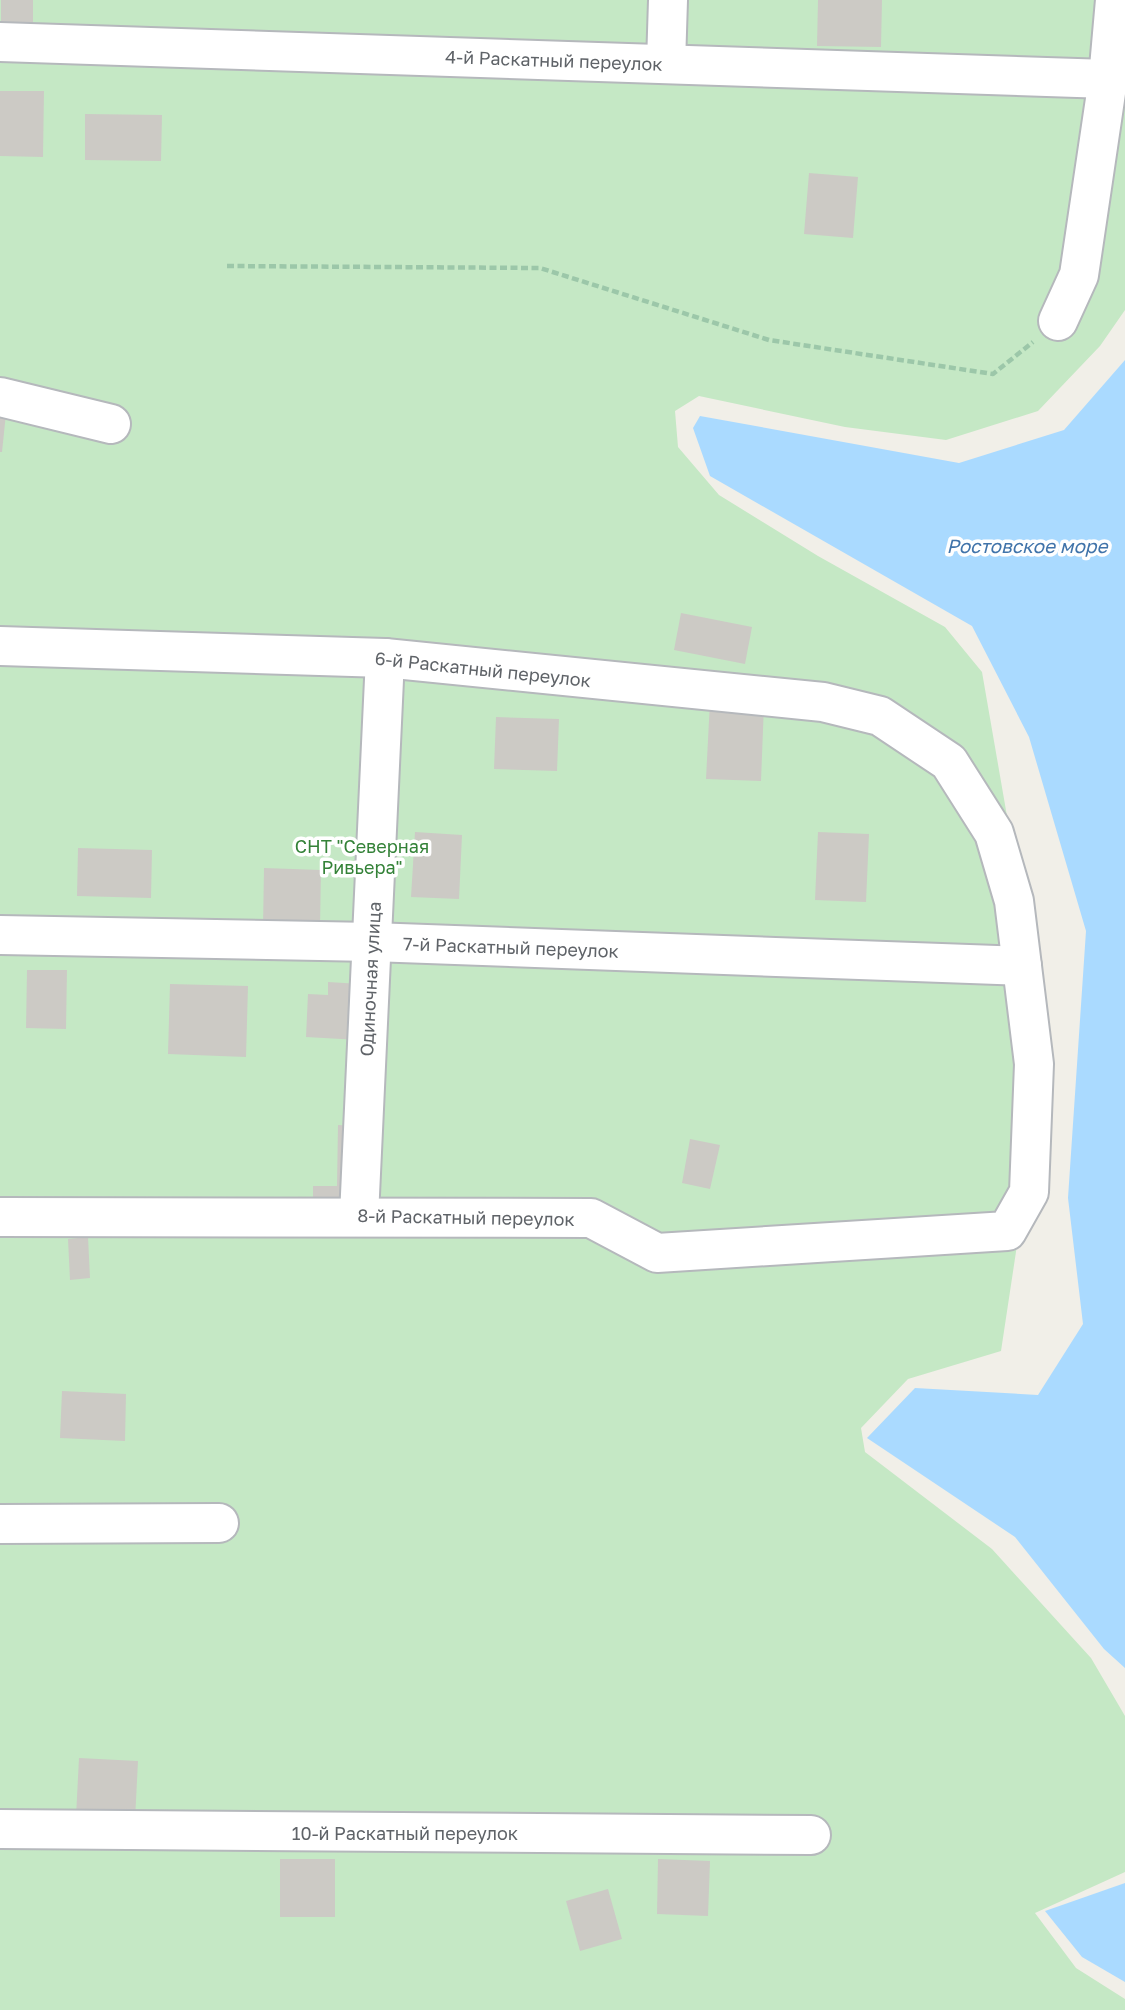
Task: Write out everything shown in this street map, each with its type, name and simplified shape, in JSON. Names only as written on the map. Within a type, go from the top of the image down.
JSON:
[{"type":"lane","points":[[666,64],[668,0]]},
{"type":"lane","points":[[1058,321],[1079,275],[1108,79],[1115,0]]},
{"type":"lane","name":"4-й Раскатный переулок","points":[[0,42],[1108,79]]},
{"type":"lane","points":[[0,397],[111,424]]},
{"type":"lane","name":"6-й Раскатный переулок","points":[[0,646],[385,658],[823,702],[880,716],[949,761],[994,833],[1014,901],[1022,966]]},
{"type":"lane","name":"Одиночная улица","points":[[359,1216],[385,658]]},
{"type":"lane","name":"7-й Раскатный переулок","points":[[0,934],[372,942],[1022,966]]},
{"type":"lane","name":"8-й Раскатный переулок","points":[[0,1217],[591,1218],[657,1252],[1007,1231],[1029,1192],[1032,1145],[1034,1064],[1022,966]]},
{"type":"lane","points":[[0,1524],[219,1523]]},
{"type":"lane","name":"10-й Раскатный переулок","points":[[0,1829],[811,1835]]},
{"type":"path","points":[[227,266],[540,268],[769,340],[993,374],[1058,321]]},
{"type":"green space","name":"СНТ \"Северная Ривьера\"","points":[[0,0],[1125,0],[1125,310],[1100,346],[1038,411],[946,440],[845,427],[699,396],[675,411],[678,447],[719,495],[818,556],[945,627],[982,672],[1012,845],[1032,1146],[1001,1351],[908,1379],[861,1428],[865,1452],[992,1549],[1091,1658],[1125,1716],[1125,1872],[1035,1913],[1076,1968],[1125,1999],[1125,2010],[0,2010]]},
{"type":"water","name":"Ростовское море","points":[[1125,360],[1125,1668],[1104,1649],[1015,1537],[867,1438],[915,1388],[1038,1395],[1083,1324],[1068,1198],[1086,931],[1029,737],[972,626],[710,476],[693,428],[700,416],[959,463],[1064,430]]},
{"type":"water","points":[[1125,1883],[1125,1982],[1082,1957],[1045,1911]]},
{"type":"building","points":[[1,0],[33,0],[33,36],[1,37]]},
{"type":"building","points":[[818,0],[882,0],[881,47],[817,46]]},
{"type":"building","points":[[0,91],[44,91],[43,157],[0,156]]},
{"type":"building","points":[[85,114],[162,115],[161,161],[85,160]]},
{"type":"building","points":[[809,173],[858,177],[853,238],[804,234]]},
{"type":"building","points":[[0,404],[7,404],[2,452],[0,452]]},
{"type":"building","points":[[681,613],[752,627],[745,664],[674,650]]},
{"type":"building","points":[[710,701],[764,704],[761,781],[706,779]]},
{"type":"building","points":[[496,717],[559,719],[557,771],[494,769]]},
{"type":"building","points":[[415,832],[462,835],[459,899],[411,897]]},
{"type":"building","points":[[818,832],[869,834],[866,902],[815,900]]},
{"type":"building","points":[[78,848],[152,850],[151,898],[77,896]]},
{"type":"building","points":[[264,868],[321,870],[320,928],[263,927]]},
{"type":"building","points":[[27,970],[67,970],[66,1029],[26,1028]]},
{"type":"building","points":[[328,982],[361,984],[359,1040],[306,1037],[308,994],[328,995]]},
{"type":"building","points":[[170,984],[248,986],[246,1057],[168,1054]]},
{"type":"building","points":[[338,1125],[355,1126],[354,1209],[313,1208],[313,1186],[337,1186]]},
{"type":"building","points":[[690,1139],[720,1145],[710,1189],[682,1183]]},
{"type":"building","points":[[88,1237],[90,1278],[70,1280],[68,1239]]},
{"type":"building","points":[[62,1391],[126,1394],[125,1441],[60,1438]]},
{"type":"building","points":[[79,1758],[138,1761],[135,1820],[76,1817]]},
{"type":"building","points":[[280,1859],[335,1859],[335,1917],[280,1917]]},
{"type":"building","points":[[658,1859],[710,1861],[708,1916],[657,1914]]},
{"type":"building","points":[[608,1889],[622,1939],[580,1951],[566,1901]]}]
